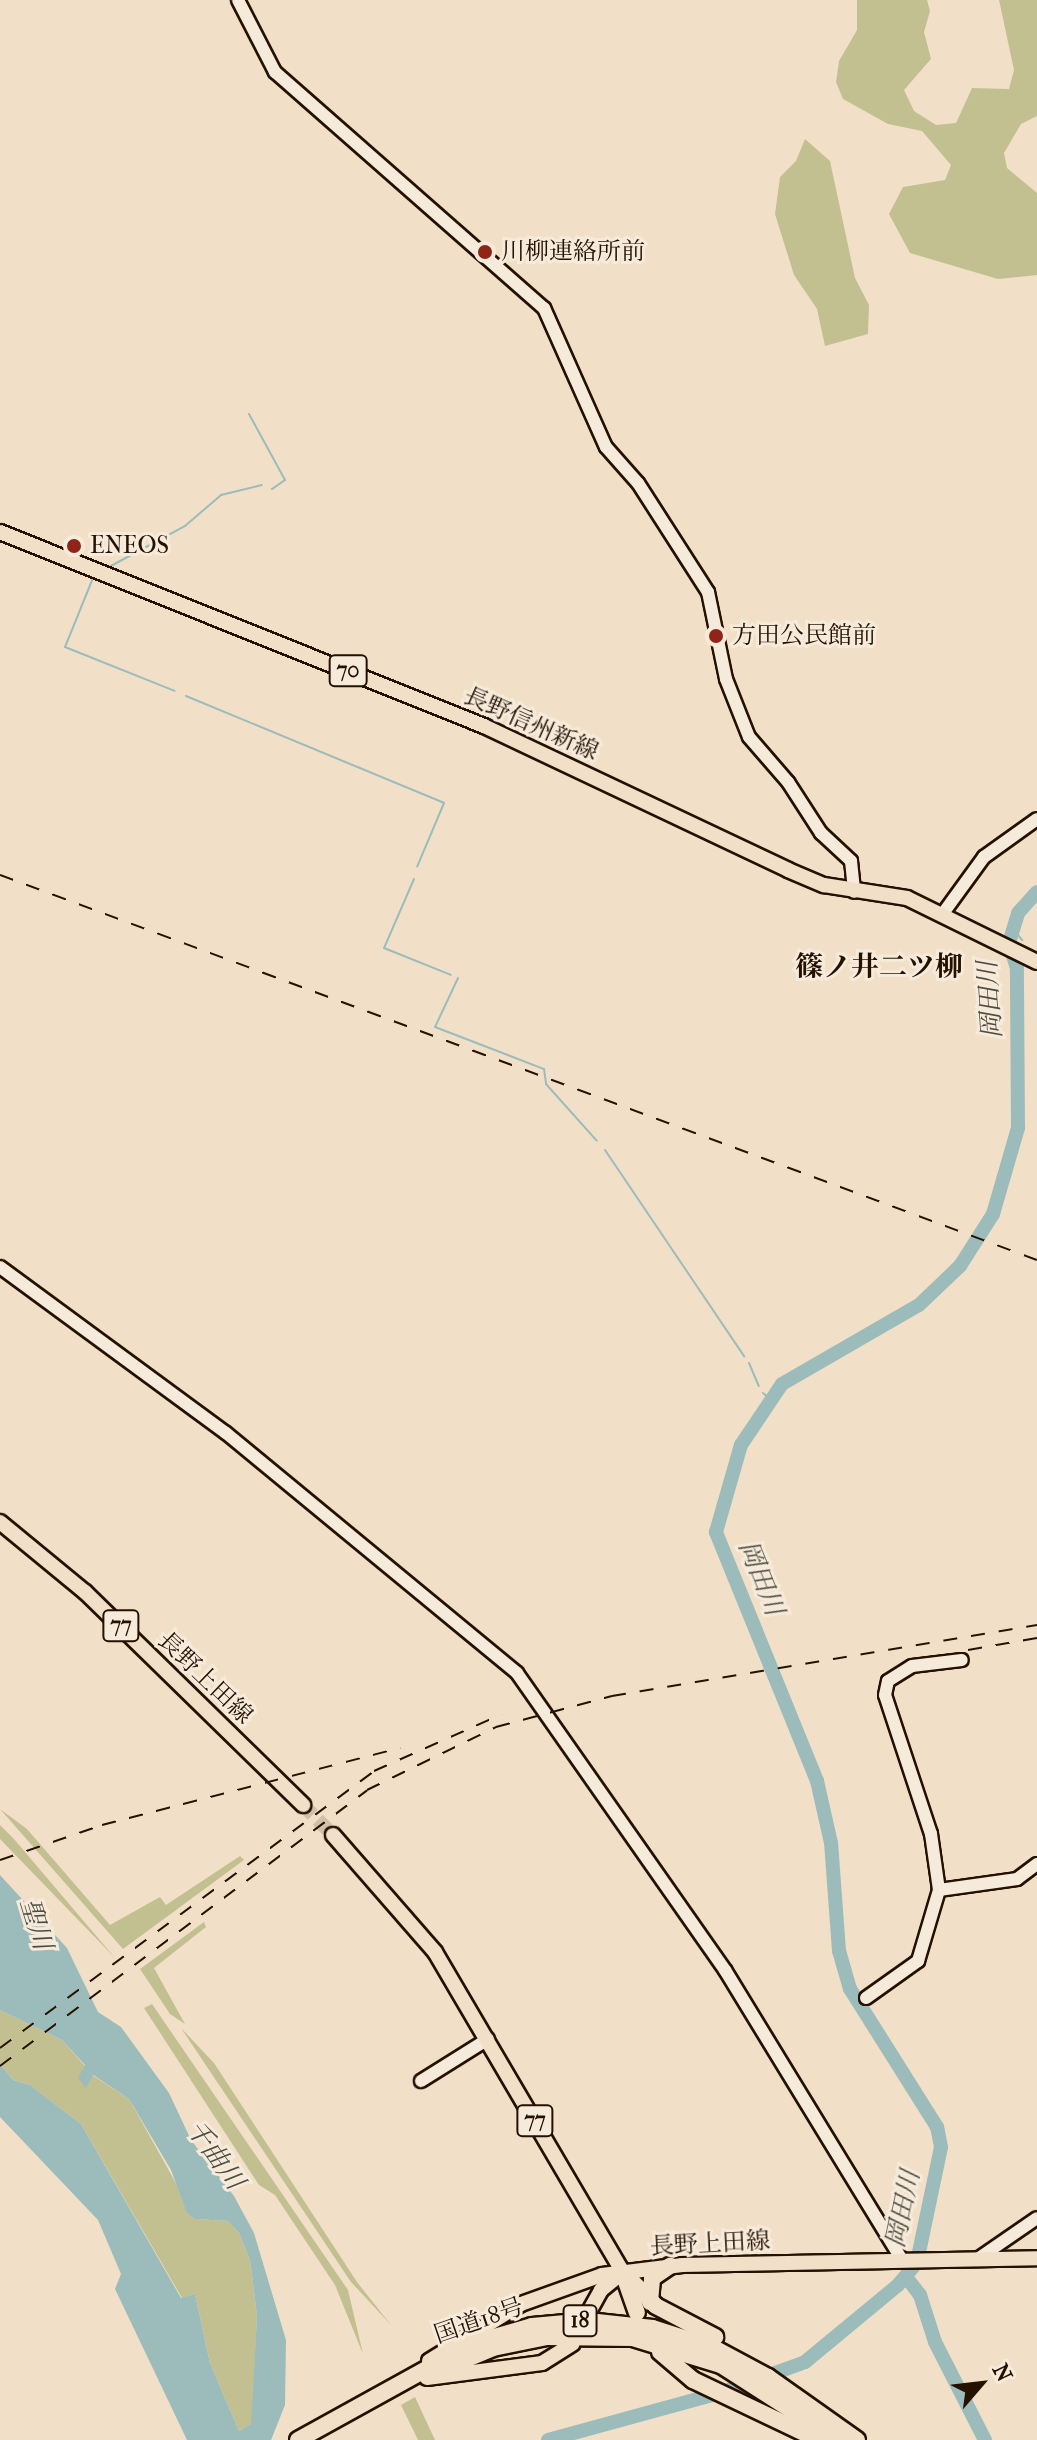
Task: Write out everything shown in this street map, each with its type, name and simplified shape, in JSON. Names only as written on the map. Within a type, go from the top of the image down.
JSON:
[{"type":"highway","points":[[650,2302],[652,2278],[670,2266]]},
{"type":"highway","points":[[623,2272],[650,2302],[748,2366]]},
{"type":"highway","points":[[623,2272],[625,2290],[637,2313]]},
{"type":"highway","name":"国道18号","points":[[298,2440],[504,2333],[588,2321],[677,2334],[748,2366],[781,2388],[838,2440]]},
{"type":"highway","points":[[660,2352],[700,2384],[819,2440]]},
{"type":"highway","name":"国道18号","points":[[319,2440],[413,2380]]},
{"type":"highway","points":[[781,2388],[858,2440]]},
{"type":"main road","name":"長野信州新線","points":[[0,532],[484,726],[788,870],[854,892],[907,898],[944,912],[1037,962]]},
{"type":"main road","name":"長野上田線","points":[[0,1522],[85,1592],[303,1805]]},
{"type":"main road","name":"長野上田線","points":[[333,1835],[427,1940],[623,2272],[670,2266],[1037,2258]]},
{"type":"main road","points":[[590,2310],[601,2290],[623,2272]]},
{"type":"main road","points":[[413,2380],[521,2304],[586,2278],[623,2272]]},
{"type":"main road","points":[[413,2380],[542,2363],[573,2344]]},
{"type":"street","points":[[238,0],[275,72],[544,308],[606,447],[638,483],[708,592],[726,679],[749,737],[788,782],[821,833],[851,861],[854,892]]},
{"type":"street","points":[[944,912],[984,857],[1037,819]]},
{"type":"street","points":[[0,1268],[226,1433],[517,1673],[725,1970],[902,2260]]},
{"type":"street","points":[[866,1998],[918,1961],[939,1890],[931,1834],[885,1695],[888,1681],[904,1670],[962,1660]]},
{"type":"street","points":[[939,1890],[1017,1879],[1037,1864]]},
{"type":"street","points":[[421,2081],[488,2039]]},
{"type":"street","points":[[979,2258],[1037,2218]]},
{"type":"shaded area","points":[[857,0],[927,0],[930,11],[924,32],[931,59],[904,90],[914,111],[936,125],[956,123],[972,88],[1009,89],[1014,70],[999,0],[1037,0],[1037,116],[1021,124],[1004,153],[1007,168],[1037,193],[1037,275],[998,279],[910,253],[889,214],[903,187],[945,180],[951,165],[922,131],[888,124],[843,99],[836,82],[839,61],[857,30]]},
{"type":"shaded area","points":[[805,139],[830,161],[855,278],[869,305],[868,334],[825,346],[817,309],[794,275],[775,214],[780,177],[796,161]]},
{"type":"shaded area","points":[[0,1809],[27,1829],[110,1925],[160,1897],[166,1905],[240,1856],[244,1860],[123,1949]]},
{"type":"shaded area","points":[[0,1825],[14,1839],[115,1958],[0,1839]]},
{"type":"shaded area","points":[[204,1922],[206,1927],[154,1968],[185,2024],[170,2014],[140,1969]]},
{"type":"shaded area","points":[[152,2004],[348,2290],[363,2354],[335,2285],[275,2195],[259,2185],[144,2008]]},
{"type":"shaded area","points":[[0,2010],[62,2040],[85,2066],[86,2087],[92,2075],[129,2099],[196,2219],[228,2221],[239,2233],[250,2260],[257,2316],[252,2424],[239,2431],[210,2363],[195,2294],[182,2298],[81,2124],[30,2085],[13,2080],[0,2064]]},
{"type":"shaded area","points":[[181,2028],[214,2063],[357,2282],[391,2325],[351,2282]]},
{"type":"shaded area","points":[[415,2397],[435,2440],[418,2440],[401,2405]]},
{"type":"water","name":"聖川","points":[[0,1875],[67,1948],[98,2012],[121,2027],[169,2093],[191,2140],[234,2196],[254,2233],[286,2340],[285,2405],[271,2440],[187,2440],[115,2289],[121,2274],[98,2220],[0,2117],[0,2064],[13,2080],[30,2085],[81,2124],[181,2298],[195,2294],[210,2363],[239,2431],[251,2424],[257,2316],[250,2260],[239,2233],[228,2221],[195,2219],[187,2213],[171,2170],[129,2099],[93,2075],[86,2088],[78,2078],[85,2065],[62,2040],[0,2010]]},
{"type":"waterway","points":[[249,414],[285,480],[272,489]]},
{"type":"waterway","points":[[109,567],[185,526],[221,495],[262,485]]},
{"type":"waterway","points":[[93,578],[65,647],[175,691]]},
{"type":"waterway","points":[[186,696],[444,803],[417,867]]},
{"type":"waterway","points":[[414,879],[384,948],[451,975]]},
{"type":"waterway","name":"岡田川","points":[[548,2440],[720,2393],[805,2362],[898,2285],[917,2262],[941,2147],[937,2127],[850,1989],[839,1951],[831,1843],[817,1781],[716,1532],[741,1445],[782,1384],[919,1305],[960,1266],[993,1214],[1018,1128],[1017,968],[1009,943],[1018,913],[1037,892]]},
{"type":"waterway","points":[[1012,928],[1022,940]]},
{"type":"waterway","points":[[458,978],[435,1027],[544,1069],[546,1084],[597,1141]]},
{"type":"waterway","points":[[605,1150],[744,1356]]},
{"type":"waterway","points":[[749,1363],[759,1386]]},
{"type":"waterway","points":[[763,1393],[770,1399]]},
{"type":"waterway","name":"岡田川","points":[[906,2277],[920,2295],[935,2342],[985,2440]]},
{"type":"tunnel","points":[[303,1805],[333,1835]]},
{"type":"railway","points":[[0,875],[1037,1260]]},
{"type":"railway","points":[[0,2066],[367,1790],[496,1727],[612,1696],[1037,1625]]},
{"type":"railway","points":[[968,1650],[1037,1638]]},
{"type":"railway","points":[[0,2048],[374,1771],[502,1714]]},
{"type":"railway","points":[[0,1860],[102,1825],[400,1748]]},
{"type":"place","name":"川柳連絡所前","points":[[485,252]]},
{"type":"place","name":"ENEOS","points":[[74,546]]},
{"type":"place","name":"方田公民館前","points":[[716,636]]},
{"type":"district","name":"篠ノ井二ツ柳","points":[[879,967]]},
{"type":"water label","name":"千曲川","points":[[215,2155]]}]
